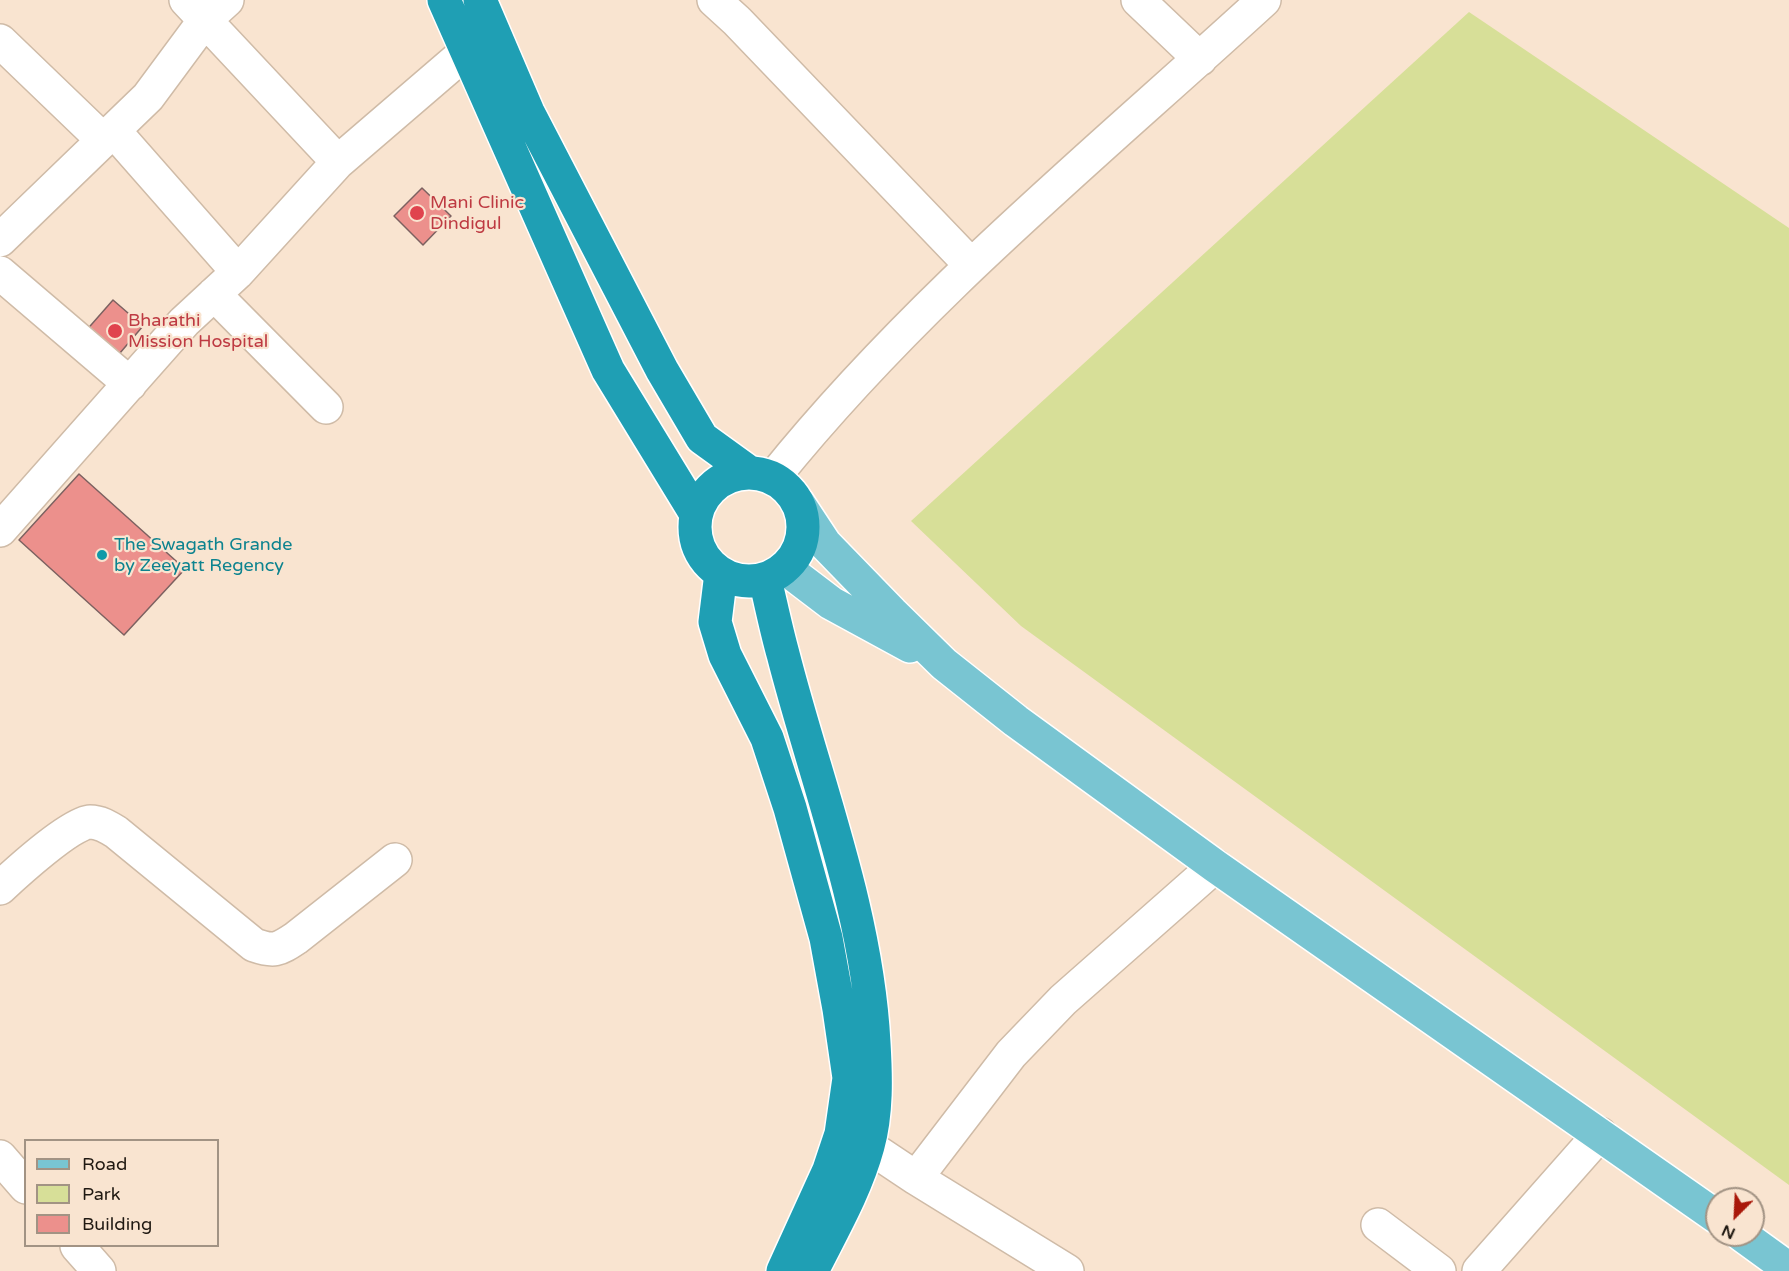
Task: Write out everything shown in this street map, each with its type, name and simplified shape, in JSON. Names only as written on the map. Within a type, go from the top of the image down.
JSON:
[{"type":"highway","points":[[444,0],[608,369],[696,514]]},
{"type":"highway","points":[[480,0],[528,112],[662,370],[702,438],[789,490],[798,503],[804,523],[799,550],[775,574],[742,581],[721,573],[705,558],[696,537],[696,514],[706,494],[725,478],[761,475]]},
{"type":"highway","points":[[721,573],[716,622],[725,655],[767,738],[790,808],[826,938],[849,1078],[841,1134],[828,1170],[783,1271]]},
{"type":"highway","points":[[775,574],[783,654],[830,813],[859,927],[872,1007],[876,1074],[868,1146],[856,1179],[812,1271]]},
{"type":"main road","points":[[798,503],[825,544],[944,664],[1071,763],[1705,1208]]},
{"type":"main road","points":[[775,574],[944,664]]},
{"type":"main road","points":[[1756,1247],[1779,1267]]},
{"type":"street","points":[[714,0],[737,21],[971,265]]},
{"type":"street","points":[[1138,0],[1200,59]]},
{"type":"street","points":[[761,475],[807,435],[971,265],[1264,0]]},
{"type":"street","points":[[0,240],[148,97],[206,7],[338,162]]},
{"type":"street","points":[[0,41],[108,136],[238,272]]},
{"type":"street","points":[[0,530],[184,322],[238,272],[338,162],[466,52]]},
{"type":"street","points":[[0,273],[130,384]]},
{"type":"street","points":[[214,294],[326,407]]},
{"type":"street","points":[[0,888],[46,848],[75,829],[88,822],[104,825],[116,832],[254,945],[269,950],[280,948],[296,938],[395,860]]},
{"type":"street","points":[[916,1178],[1011,1054],[1063,1000],[1215,866]]},
{"type":"street","points":[[1479,1271],[1600,1134]]},
{"type":"street","points":[[868,1146],[1067,1271]]},
{"type":"street","points":[[0,1157],[24,1185]]},
{"type":"street","points":[[1378,1225],[1439,1271]]},
{"type":"street","points":[[79,1247],[99,1271]]},
{"type":"green space","points":[[1469,12],[1789,228],[1789,1185],[1021,626],[911,521]]},
{"type":"building","points":[[422,188],[451,216],[423,245],[394,216]]},
{"type":"building","points":[[113,300],[143,326],[114,360],[84,333]]},
{"type":"building","name":"The Swagath Grande by Zeeyatt Regency","points":[[79,474],[185,569],[124,635],[19,540]]},
{"type":"place","name":"Mani Clinic Dindigul","points":[[417,213]]},
{"type":"place","name":"Bharathi Mission Hospital","points":[[115,331]]},
{"type":"place","name":"The Swagath Grande by Zeeyatt Regency","points":[[102,555]]}]
